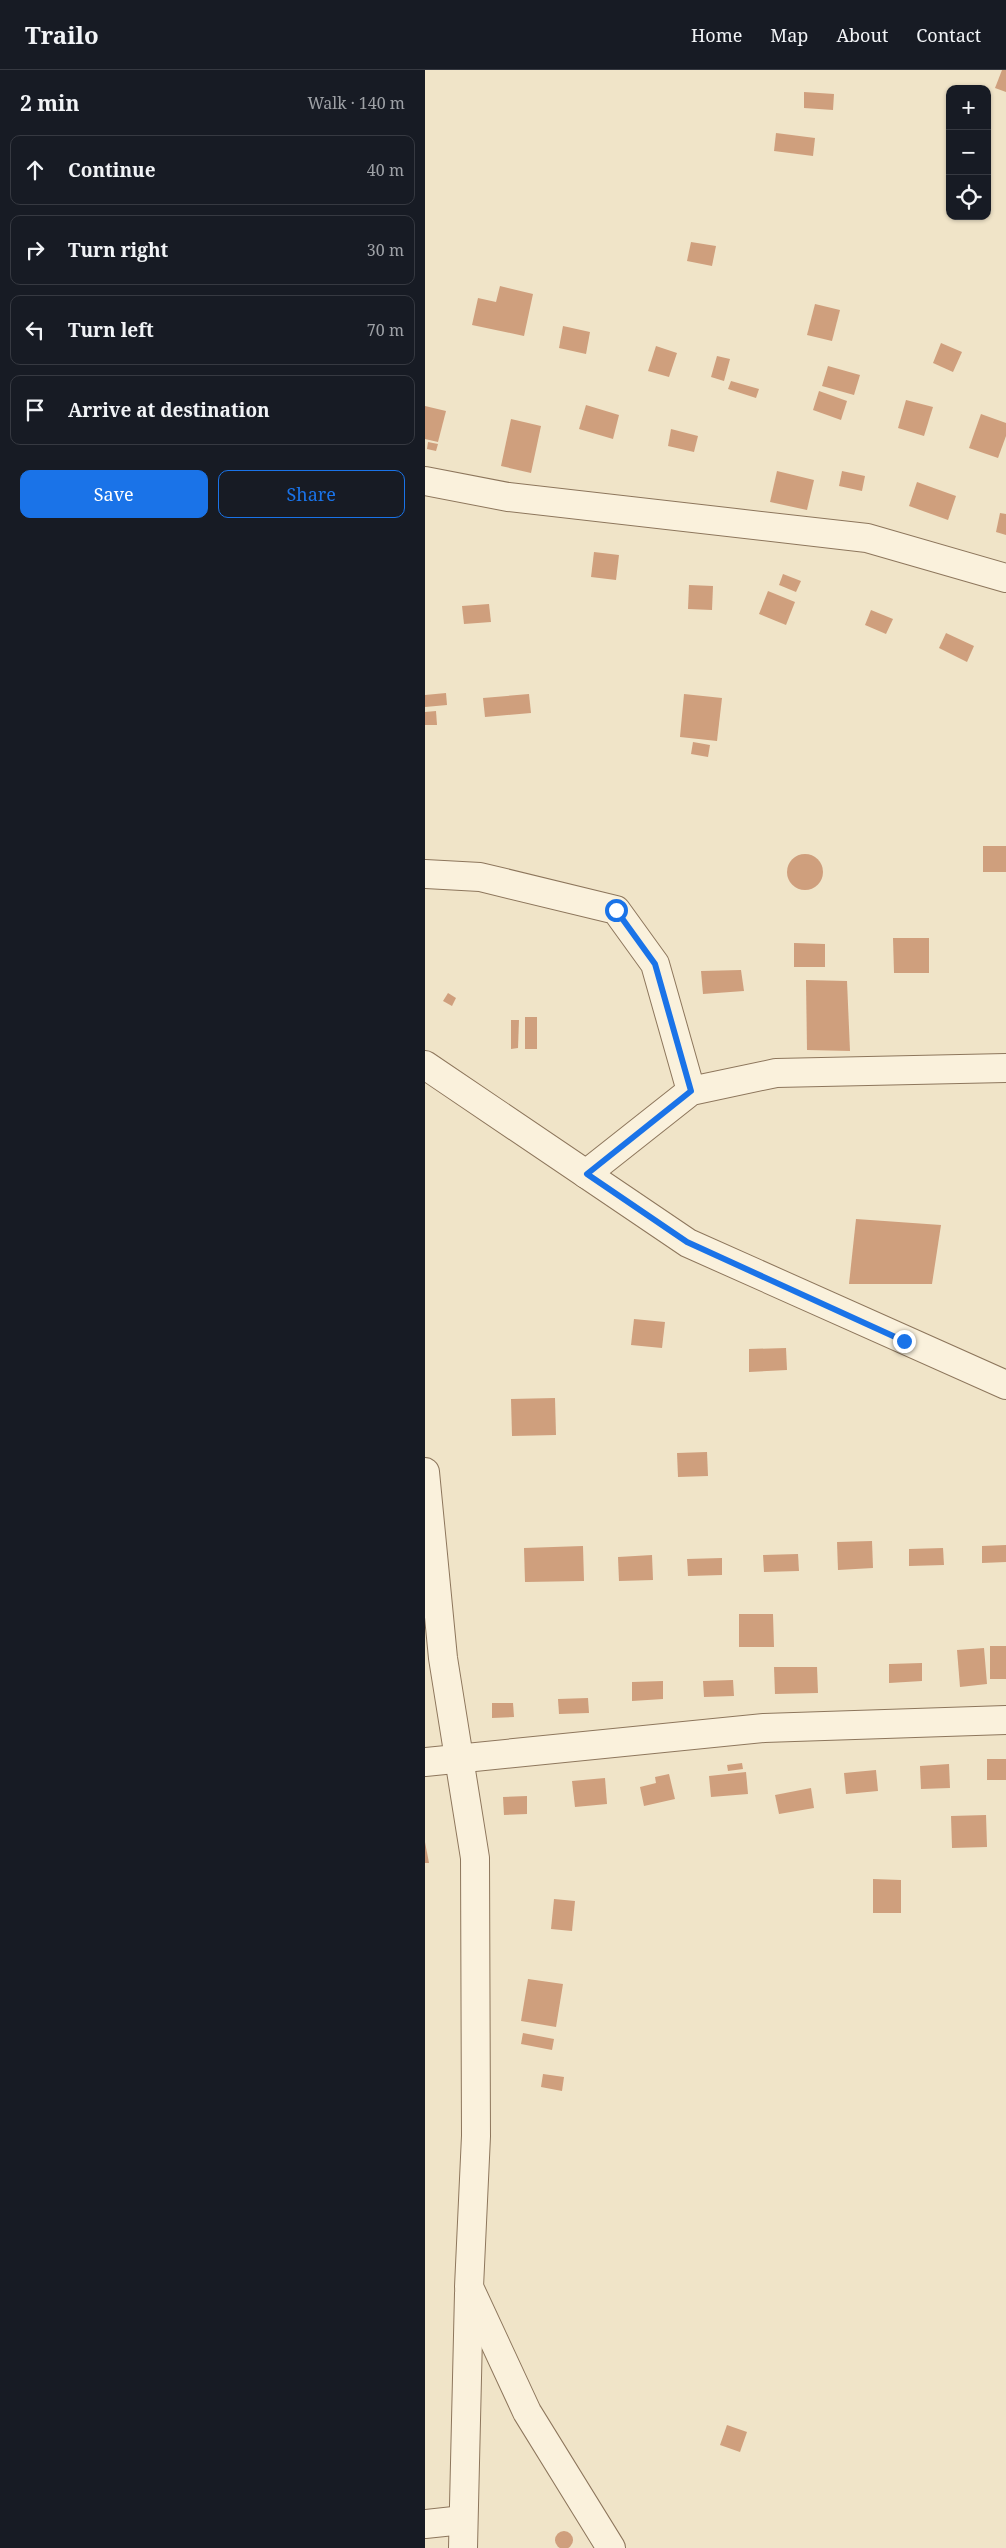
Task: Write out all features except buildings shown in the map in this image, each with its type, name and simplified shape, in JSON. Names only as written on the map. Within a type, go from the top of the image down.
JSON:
[{"type":"street","points":[[425,481],[508,497],[867,538],[1006,578]]},
{"type":"street","points":[[425,874],[480,876],[616,910],[655,964],[691,1091]]},
{"type":"street","points":[[425,1065],[687,1242],[1006,1385]]},
{"type":"street","points":[[587,1174],[691,1091],[776,1073],[1006,1068]]},
{"type":"street","points":[[425,1472],[443,1658],[475,1858],[476,2136],[469,2287],[463,2548]]},
{"type":"street","points":[[425,1762],[764,1728],[1006,1720]]},
{"type":"street","points":[[469,2287],[527,2412],[611,2548]]},
{"type":"street","points":[[425,2524],[463,2520]]},
{"type":"route","points":[[616,910],[655,964],[691,1091],[587,1174],[687,1242],[904,1341]]}]
